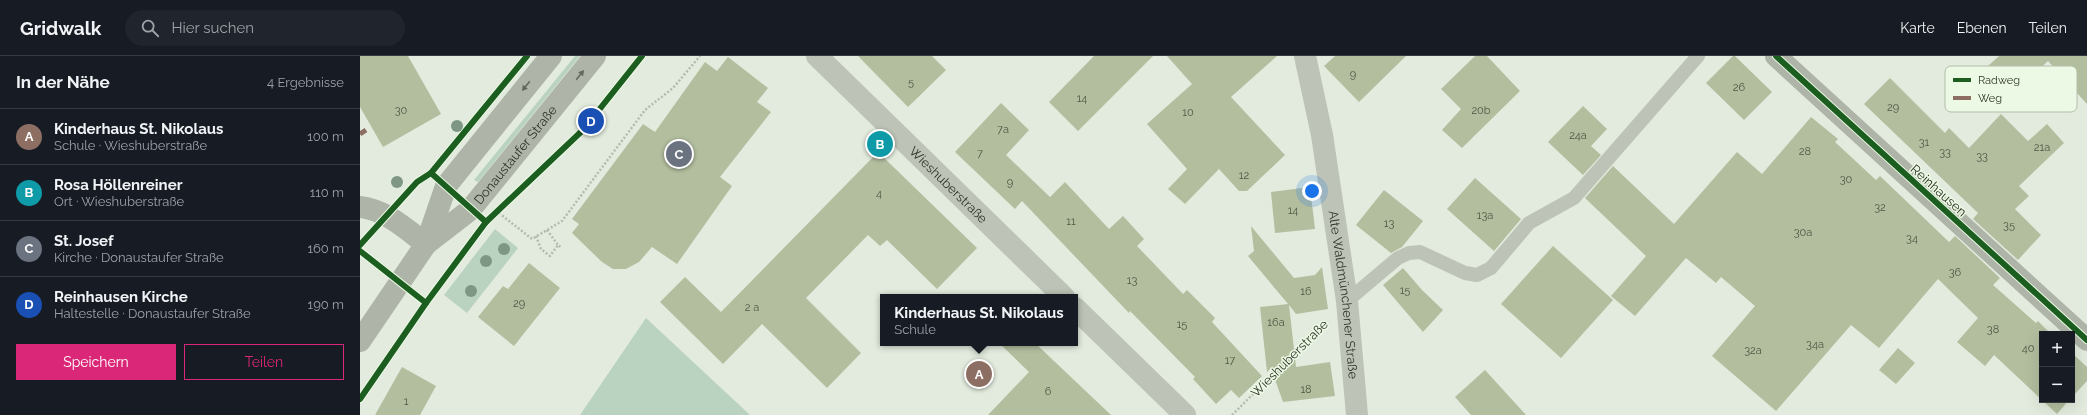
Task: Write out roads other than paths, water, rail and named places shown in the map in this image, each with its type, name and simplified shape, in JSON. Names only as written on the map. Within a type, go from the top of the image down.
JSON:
[{"type":"street","name":"Donaustaufer Straße","points":[[426,244],[470,210],[595,56]]},
{"type":"street","name":"Wieshuberstraße","points":[[817,56],[1061,294]]},
{"type":"street","name":"Alte Waldmünchener Straße","points":[[1305,56],[1322,135],[1347,301],[1357,415]]},
{"type":"street","name":"Reinhausen","points":[[1776,56],[2087,340]]},
{"type":"street","points":[[360,342],[426,244],[446,186],[547,57]]},
{"type":"street","points":[[360,207],[374,209],[426,244]]},
{"type":"street","points":[[1078,311],[1185,415]]},
{"type":"lane","points":[[1347,301],[1398,258],[1409,254],[1420,252],[1465,273],[1477,275],[1491,268],[1529,223],[1574,198],[1698,56]]},
{"type":"place","name":"Reinhausen Kirche","points":[[591,121]]},
{"type":"place","name":"Rosa Höllenreiner","points":[[880,144]]},
{"type":"place","name":"St. Josef","points":[[679,154]]},
{"type":"place","name":"Kinderhaus St. Nikolaus","points":[[979,374]]}]
